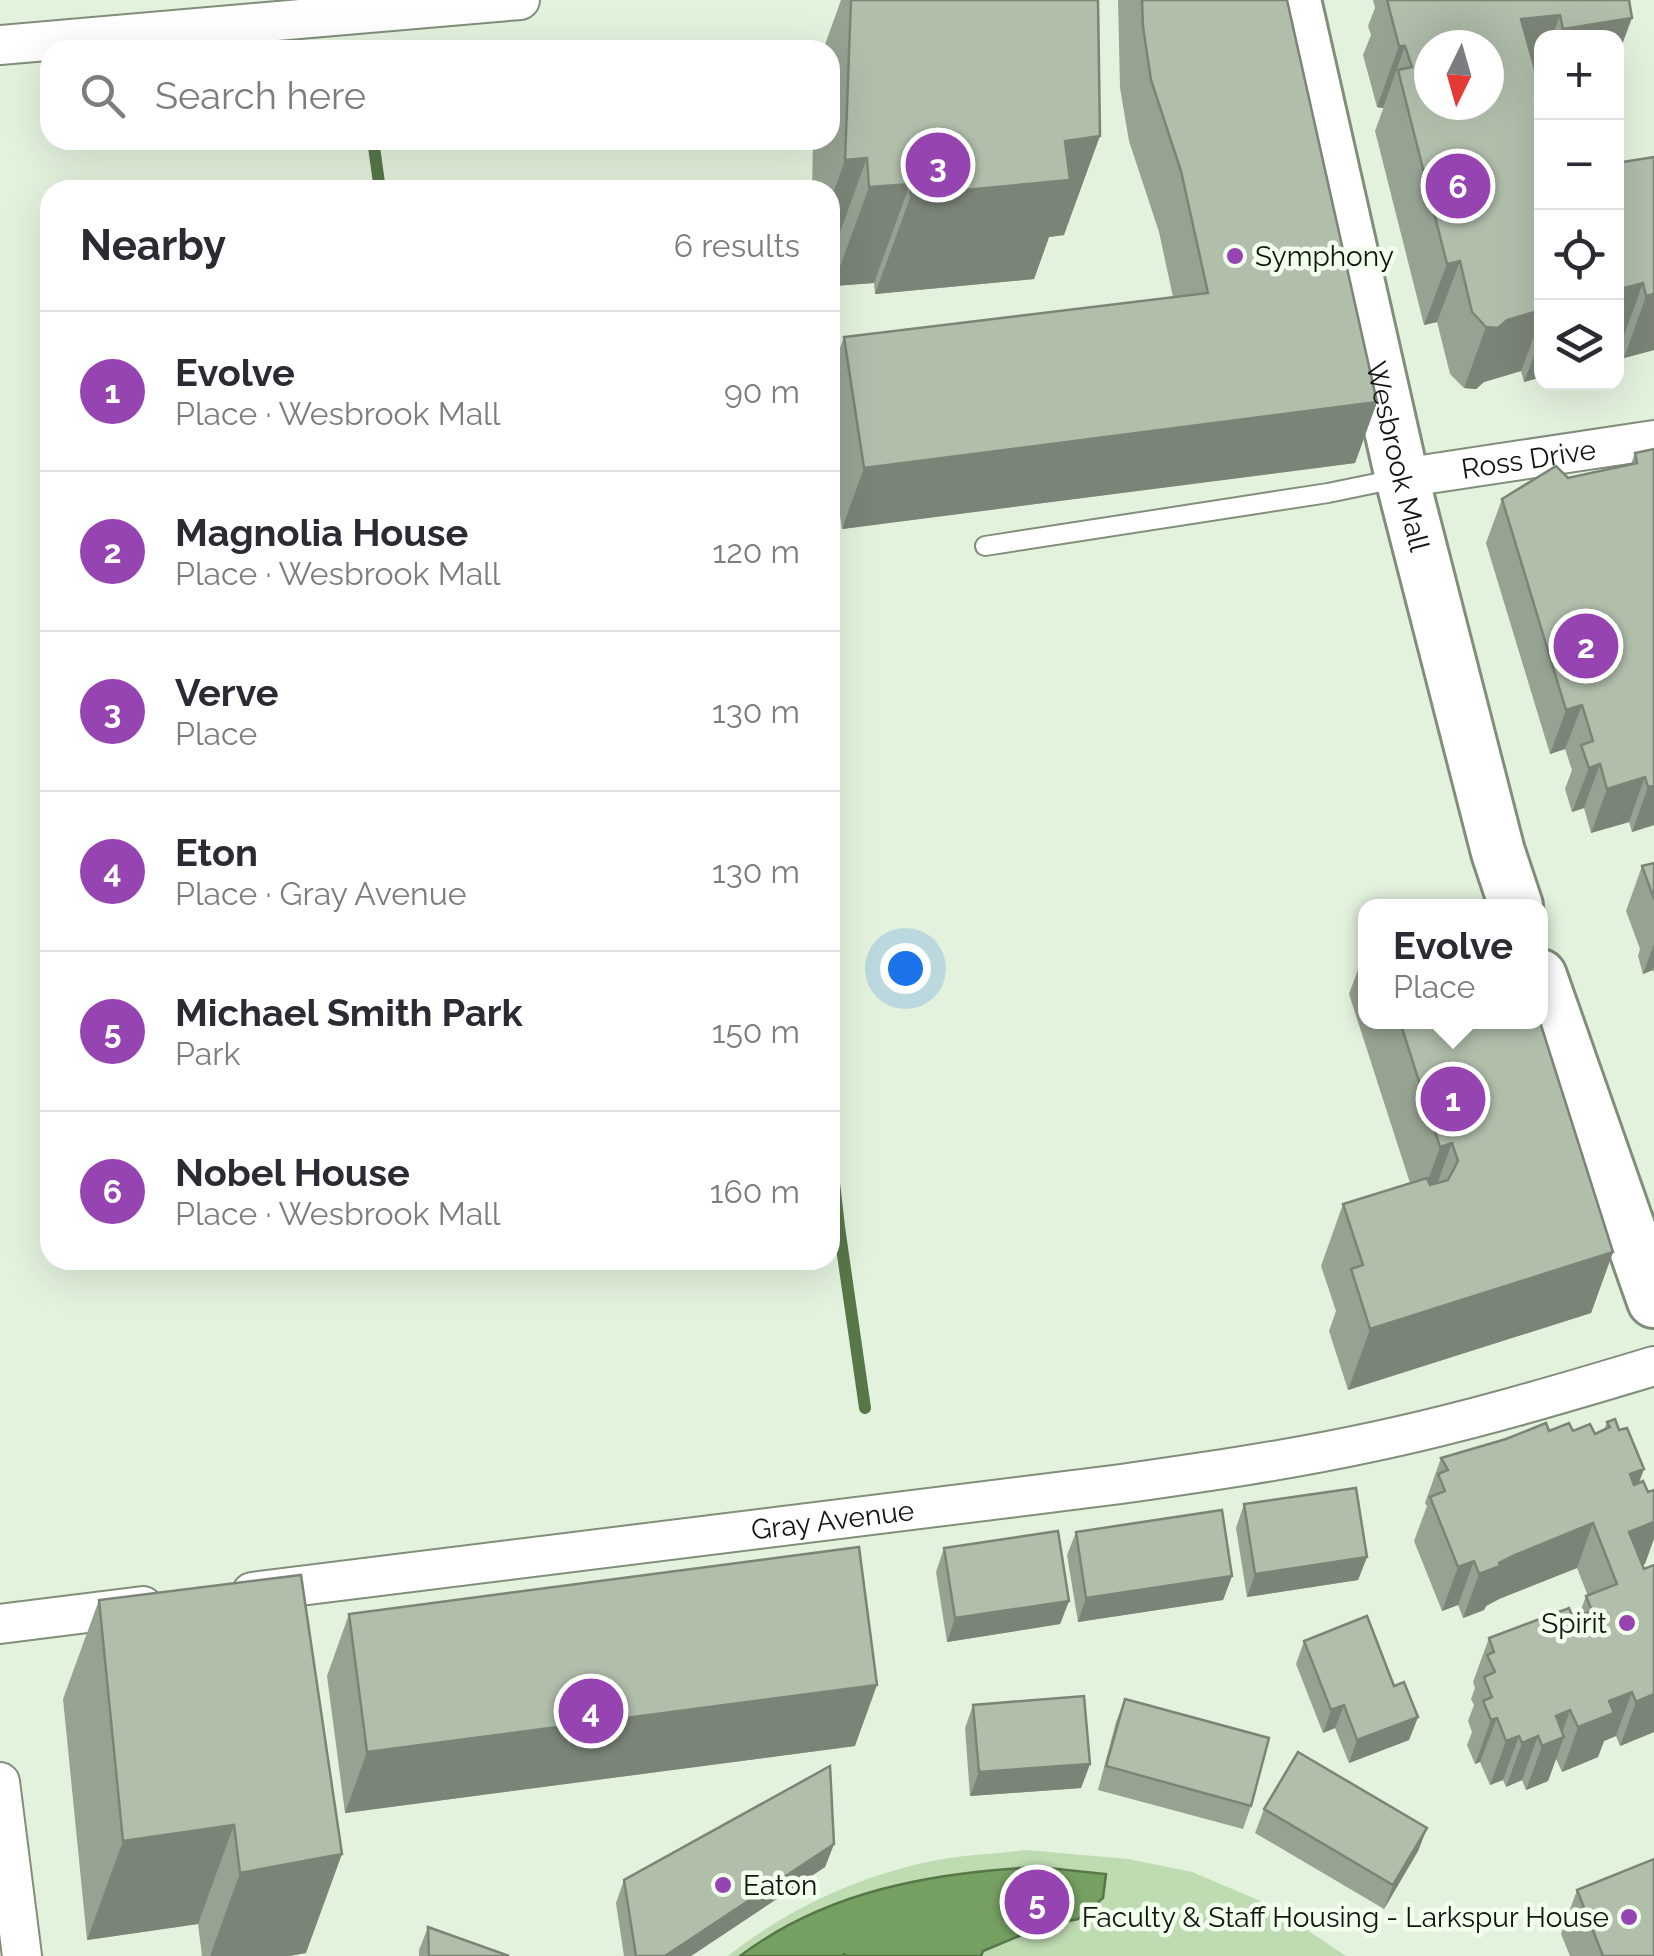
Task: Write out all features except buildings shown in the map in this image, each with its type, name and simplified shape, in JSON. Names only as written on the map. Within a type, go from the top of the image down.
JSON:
[{"type":"street","points":[[58,40],[520,0]]},
{"type":"street","name":"Wesbrook Mall","points":[[1294,0],[1402,478],[1498,852],[1514,899]]},
{"type":"street","points":[[0,45],[40,42]]},
{"type":"street","name":"Ross Drive","points":[[1402,478],[1654,440]]},
{"type":"street","points":[[1548,999],[1654,1301]]},
{"type":"street","name":"Gray Avenue","points":[[218,1596],[1248,1466],[1374,1442],[1654,1366]]},
{"type":"street","points":[[0,1624],[178,1602]]},
{"type":"street","points":[[0,1782],[22,1956]]},
{"type":"lane","points":[[985,546],[1328,494],[1402,478]]},
{"type":"shaded area","points":[[1026,1850],[1128,1859],[1192,1872],[1270,1905],[1346,1956],[728,1956],[797,1910],[873,1877],[939,1860]]},
{"type":"shaded area","points":[[1038,1867],[1106,1874],[1103,1898],[1078,1919],[1041,1927],[983,1951],[981,1956],[740,1956],[808,1915],[882,1889],[959,1874]]},
{"type":"waterway","points":[[374,150],[379,180]]},
{"type":"waterway","points":[[840,1234],[865,1408]]},
{"type":"place","name":"Verve","points":[[938,165]]},
{"type":"place","name":"Nobel House","points":[[1458,186]]},
{"type":"place","name":"Symphony","points":[[1235,256]]},
{"type":"place","name":"Magnolia House","points":[[1586,646]]},
{"type":"place","name":"Evolve","points":[[1453,1099]]},
{"type":"place","name":"Spirit","points":[[1627,1623]]},
{"type":"place","name":"Eton","points":[[591,1711]]},
{"type":"place","name":"Eaton","points":[[723,1885]]},
{"type":"place","name":"Michael Smith Park","points":[[1037,1902]]},
{"type":"place","name":"Faculty & Staff Housing - Larkspur House","points":[[1629,1917]]}]
